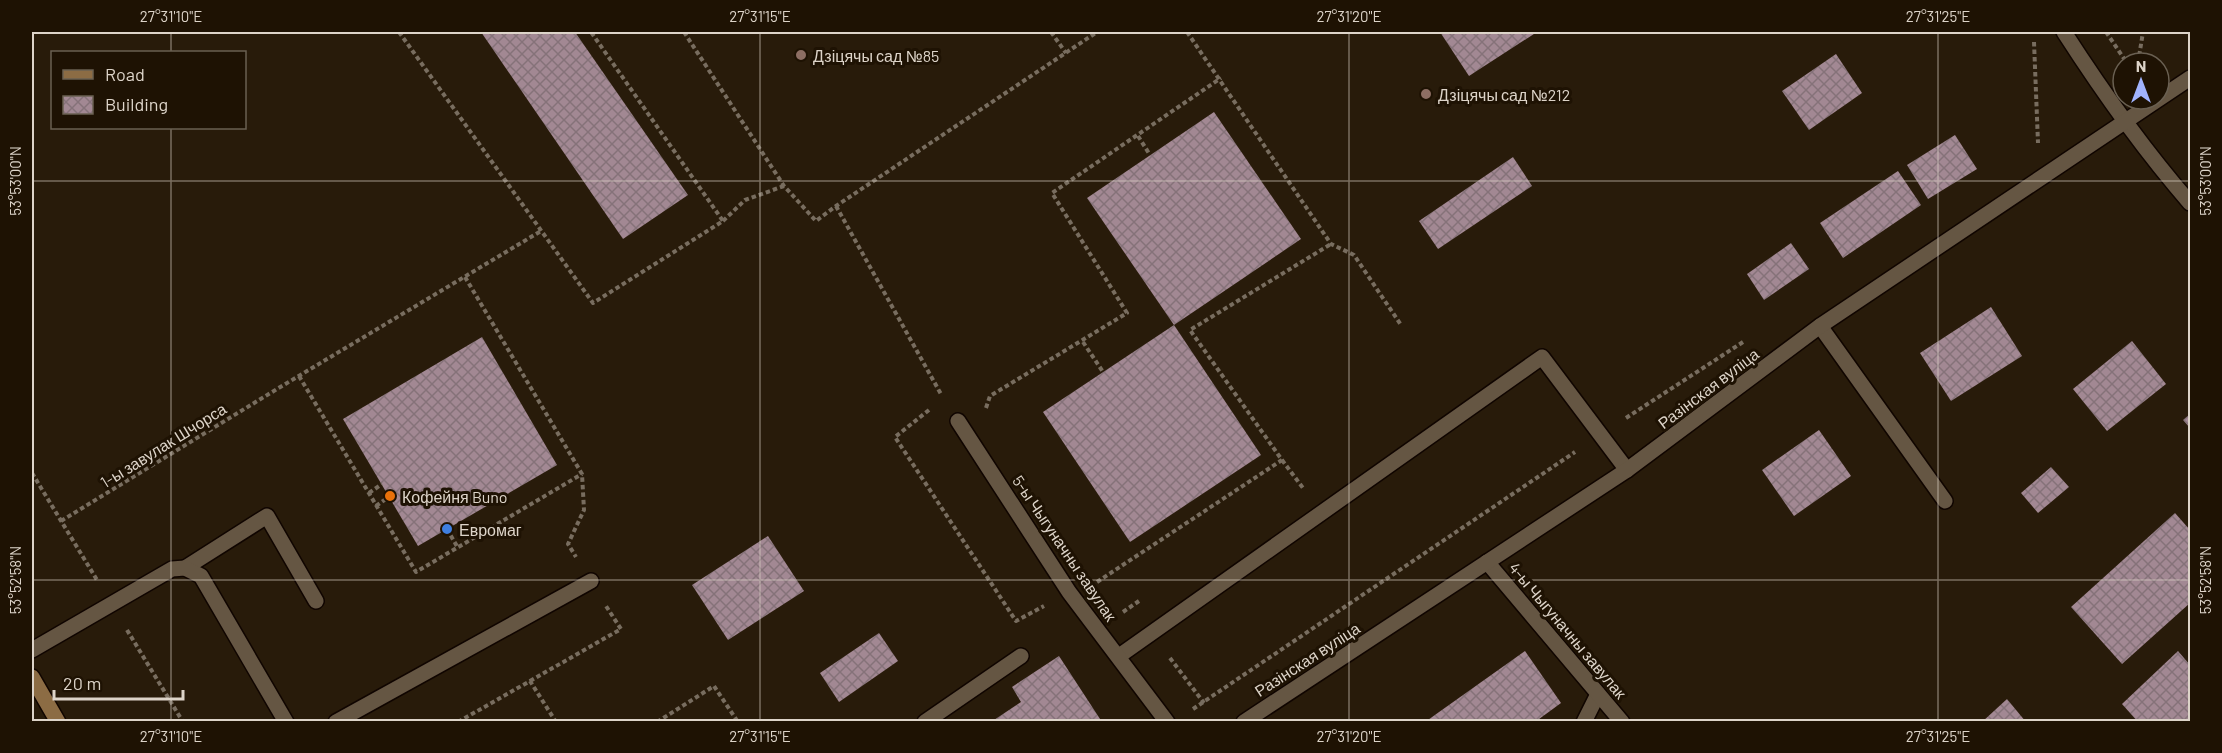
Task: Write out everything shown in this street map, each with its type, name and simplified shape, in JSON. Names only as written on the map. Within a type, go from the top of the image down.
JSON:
[{"type":"main road","points":[[32,677],[58,722]]},
{"type":"street","points":[[2064,32],[2125,122],[2190,203]]},
{"type":"street","name":"Разінская вуліца","points":[[1244,722],[1628,470],[1820,326],[2190,78]]},
{"type":"street","points":[[1820,326],[1945,501]]},
{"type":"street","points":[[1119,656],[1542,357],[1628,470]]},
{"type":"street","name":"5-ы Чыгуначны завулак","points":[[958,421],[1069,592],[1167,722]]},
{"type":"street","points":[[32,650],[172,569],[185,568],[267,516],[316,601]]},
{"type":"street","name":"4-ы Чыгуначны завулак","points":[[1487,562],[1622,722]]},
{"type":"street","points":[[185,568],[201,576],[286,722]]},
{"type":"street","points":[[336,722],[591,581]]},
{"type":"street","points":[[925,722],[1021,656]]},
{"type":"street","points":[[1584,722],[1598,694]]},
{"type":"path","points":[[399,32],[593,303],[723,221],[744,200],[784,186]]},
{"type":"path","points":[[591,32],[723,221]]},
{"type":"path","points":[[684,32],[784,186],[816,221],[1097,32]]},
{"type":"path","points":[[1051,32],[1066,53]]},
{"type":"path","points":[[1187,32],[1221,78],[1331,244],[1354,255],[1401,325]]},
{"type":"path","points":[[2033,32],[2038,150]]},
{"type":"path","points":[[2106,32],[2119,51]]},
{"type":"path","points":[[2140,51],[2143,32]]},
{"type":"path","points":[[984,413],[990,396],[1083,342],[1127,313],[1052,193],[1221,78]]},
{"type":"path","points":[[1138,136],[1150,154]]},
{"type":"path","points":[[836,206],[943,399],[958,421]]},
{"type":"path","name":"1-ы завулак Шчорса","points":[[61,521],[541,231]]},
{"type":"path","points":[[1069,592],[1093,585],[1282,460],[1190,330],[1331,244]]},
{"type":"path","points":[[458,722],[621,629],[568,544],[584,510],[582,474],[465,277]]},
{"type":"path","points":[[1083,342],[1103,372]]},
{"type":"path","points":[[299,376],[416,572],[582,474]]},
{"type":"path","points":[[943,399],[895,437],[1016,621],[1044,605],[1049,614]]},
{"type":"path","points":[[32,473],[183,722]]},
{"type":"path","points":[[369,493],[382,484]]},
{"type":"path","points":[[376,506],[390,496]]},
{"type":"path","points":[[447,529],[458,548]]},
{"type":"path","points":[[530,681],[556,722]]},
{"type":"path","points":[[657,722],[714,686],[738,722]]},
{"type":"building","points":[[481,32],[575,32],[688,195],[623,239]]},
{"type":"building","points":[[1440,32],[1537,32],[1469,76]]},
{"type":"building","points":[[1836,54],[1862,93],[1809,130],[1782,91]]},
{"type":"building","points":[[1214,112],[1301,239],[1174,325],[1087,198]]},
{"type":"building","points":[[1955,135],[1977,169],[1928,199],[1907,165]]},
{"type":"building","points":[[1513,157],[1532,186],[1438,249],[1419,221]]},
{"type":"building","points":[[1898,171],[1921,205],[1843,258],[1820,223]]},
{"type":"building","points":[[1791,243],[1809,269],[1764,300],[1747,274]]},
{"type":"building","points":[[1991,307],[2022,356],[1951,401],[1920,353]]},
{"type":"building","points":[[1174,325],[1261,455],[1130,542],[1043,412]]},
{"type":"building","points":[[482,337],[557,465],[418,546],[343,419]]},
{"type":"building","points":[[2132,341],[2166,384],[2107,431],[2073,389]]},
{"type":"building","points":[[2190,414],[2190,428],[2183,420]]},
{"type":"building","points":[[1819,430],[1851,476],[1794,516],[1762,470]]},
{"type":"building","points":[[2051,467],[2069,487],[2038,513],[2021,493]]},
{"type":"building","points":[[2175,513],[2190,530],[2190,603],[2122,664],[2071,607]]},
{"type":"building","points":[[768,536],[804,591],[728,640],[692,585]]},
{"type":"building","points":[[879,633],[898,661],[839,702],[820,673]]},
{"type":"building","points":[[1525,651],[1561,703],[1535,722],[1425,722]]},
{"type":"building","points":[[2178,651],[2190,665],[2190,722],[2138,722],[2122,704]]},
{"type":"building","points":[[1059,656],[1102,722],[991,722],[1021,702],[1012,687]]},
{"type":"building","points":[[2007,699],[2026,722],[1982,722]]},
{"type":"place","name":"Дзіцячы сад №85","points":[[801,55]]},
{"type":"place","name":"Дзіцячы сад №212","points":[[1426,94]]},
{"type":"place","name":"Кофейня Buno","points":[[390,496]]},
{"type":"place","name":"Евромаг","points":[[447,529]]}]
